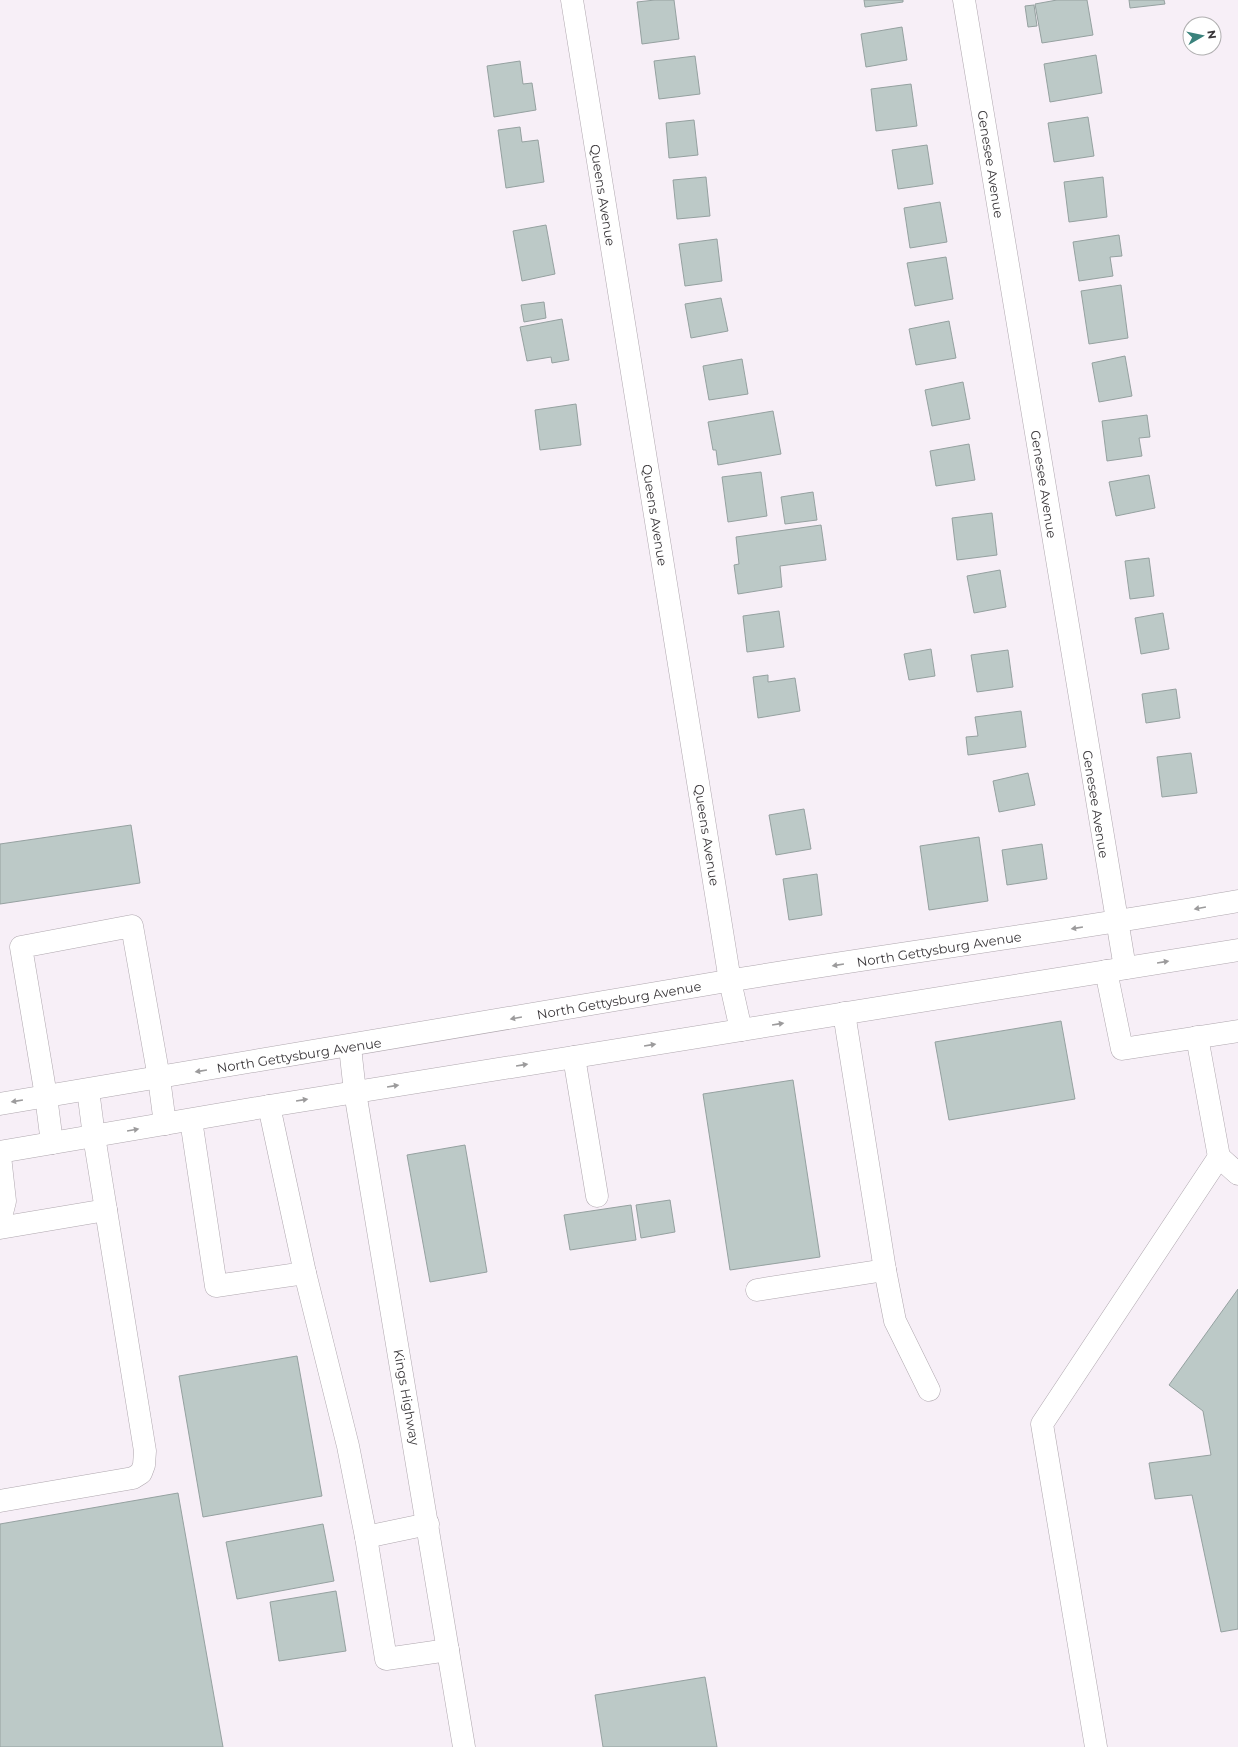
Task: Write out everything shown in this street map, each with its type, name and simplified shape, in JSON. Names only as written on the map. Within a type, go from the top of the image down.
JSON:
[{"type":"street","name":"Queens Avenue","points":[[572,0],[730,981],[741,1030]]},
{"type":"street","name":"Genesee Avenue","points":[[964,0],[1116,922],[1115,970],[1122,1049],[1198,1037]]},
{"type":"street","name":"North Gettysburg Avenue","points":[[0,1104],[730,981],[1116,922],[1238,901]]},
{"type":"street","points":[[52,1143],[46,1096],[21,947],[132,926],[159,1078],[165,1124]]},
{"type":"street","points":[[0,1152],[269,1106],[1238,950]]},
{"type":"street","points":[[844,1013],[885,1270],[895,1321],[929,1390]]},
{"type":"street","points":[[1238,1031],[1198,1037],[1219,1157],[1238,1174]]},
{"type":"street","name":"Kings Highway","points":[[350,1046],[355,1092],[464,1747]]},
{"type":"street","points":[[574,1057],[597,1196]]},
{"type":"street","points":[[0,1501],[132,1478],[141,1473],[144,1465],[145,1451],[94,1136],[88,1090]]},
{"type":"street","points":[[269,1106],[304,1274],[348,1446],[366,1537],[386,1659],[448,1650]]},
{"type":"street","points":[[191,1120],[216,1286],[304,1274]]},
{"type":"street","points":[[0,1156],[5,1201],[0,1221]]},
{"type":"street","points":[[1096,1747],[1042,1424],[1219,1157]]},
{"type":"street","points":[[0,1228],[106,1210]]},
{"type":"street","points":[[757,1290],[885,1270]]},
{"type":"street","points":[[366,1537],[428,1524]]},
{"type":"building","points":[[674,0],[679,39],[642,44],[637,2]]},
{"type":"building","points":[[864,0],[903,0],[903,2],[865,7]]},
{"type":"building","points":[[1057,0],[1087,0],[1093,35],[1042,43],[1035,4]]},
{"type":"building","points":[[1129,0],[1164,0],[1165,4],[1130,8]]},
{"type":"building","points":[[1034,5],[1037,26],[1028,27],[1025,6]]},
{"type":"building","points":[[902,27],[907,60],[866,67],[861,34]]},
{"type":"building","points":[[1096,55],[1102,93],[1050,102],[1044,64]]},
{"type":"building","points":[[695,56],[700,94],[659,99],[654,61]]},
{"type":"building","points":[[520,61],[523,84],[532,83],[536,110],[494,117],[487,66]]},
{"type":"building","points":[[911,84],[917,126],[876,131],[871,89]]},
{"type":"building","points":[[1088,117],[1094,156],[1054,162],[1048,123]]},
{"type":"building","points":[[694,120],[698,155],[669,158],[666,123]]},
{"type":"building","points":[[520,127],[522,142],[538,140],[544,182],[506,188],[498,130]]},
{"type":"building","points":[[927,145],[933,184],[898,189],[892,150]]},
{"type":"building","points":[[706,177],[710,216],[677,219],[673,180]]},
{"type":"building","points":[[1103,177],[1107,217],[1069,222],[1064,182]]},
{"type":"building","points":[[940,202],[947,242],[910,248],[904,208]]},
{"type":"building","points":[[546,225],[555,274],[522,281],[513,231]]},
{"type":"building","points":[[1119,235],[1122,256],[1110,257],[1113,276],[1079,281],[1073,242]]},
{"type":"building","points":[[717,239],[722,281],[685,286],[679,244]]},
{"type":"building","points":[[946,257],[953,299],[915,306],[907,263]]},
{"type":"building","points":[[1121,285],[1128,338],[1089,344],[1081,291]]},
{"type":"building","points":[[721,298],[728,331],[691,338],[685,304]]},
{"type":"building","points":[[544,302],[546,318],[524,322],[521,305]]},
{"type":"building","points":[[562,319],[569,360],[552,363],[551,357],[527,361],[520,327]]},
{"type":"building","points":[[949,321],[956,358],[916,365],[909,329]]},
{"type":"building","points":[[1125,356],[1132,396],[1099,402],[1092,363]]},
{"type":"building","points":[[742,359],[748,394],[709,400],[703,366]]},
{"type":"building","points":[[963,382],[970,419],[932,426],[925,390]]},
{"type":"building","points":[[576,404],[581,445],[540,450],[535,410]]},
{"type":"building","points":[[773,411],[781,454],[718,465],[716,450],[713,450],[708,422]]},
{"type":"building","points":[[1147,415],[1150,437],[1139,438],[1142,456],[1107,461],[1102,421]]},
{"type":"building","points":[[969,444],[975,480],[936,486],[930,451]]},
{"type":"building","points":[[761,472],[767,516],[728,522],[722,477]]},
{"type":"building","points":[[1149,475],[1155,508],[1116,516],[1109,482]]},
{"type":"building","points":[[813,492],[817,520],[785,524],[781,497]]},
{"type":"building","points":[[992,513],[997,555],[957,560],[952,518]]},
{"type":"building","points":[[821,525],[826,560],[780,566],[782,587],[738,594],[734,565],[739,564],[736,537]]},
{"type":"building","points":[[1149,558],[1154,596],[1130,599],[1125,561]]},
{"type":"building","points":[[1000,570],[1006,607],[974,613],[967,576]]},
{"type":"building","points":[[779,611],[784,647],[747,652],[743,616]]},
{"type":"building","points":[[1163,613],[1169,649],[1141,654],[1135,618]]},
{"type":"building","points":[[931,649],[935,676],[909,680],[904,654]]},
{"type":"building","points":[[1008,650],[1013,687],[977,692],[971,655]]},
{"type":"building","points":[[768,675],[768,682],[795,678],[800,711],[758,718],[753,677]]},
{"type":"building","points":[[1176,689],[1180,718],[1146,723],[1142,694]]},
{"type":"building","points":[[1021,711],[1026,747],[968,755],[966,737],[978,736],[975,717]]},
{"type":"building","points":[[1191,753],[1197,793],[1162,797],[1157,757]]},
{"type":"building","points":[[1028,773],[1035,805],[999,812],[993,781]]},
{"type":"building","points":[[804,809],[811,849],[776,855],[769,815]]},
{"type":"building","points":[[131,825],[140,883],[0,904],[0,844]]},
{"type":"building","points":[[979,837],[988,901],[929,910],[920,846]]},
{"type":"building","points":[[1042,844],[1047,879],[1007,885],[1002,850]]},
{"type":"building","points":[[817,874],[822,915],[789,920],[783,879]]},
{"type":"building","points":[[1061,1021],[1075,1099],[949,1120],[935,1042]]},
{"type":"building","points":[[793,1080],[820,1257],[730,1270],[703,1094]]},
{"type":"building","points":[[465,1145],[487,1272],[430,1282],[407,1155]]},
{"type":"building","points":[[670,1200],[675,1232],[641,1238],[636,1205]]},
{"type":"building","points":[[631,1205],[636,1240],[570,1250],[564,1215]]},
{"type":"building","points":[[1238,1289],[1238,1629],[1221,1632],[1192,1495],[1155,1499],[1149,1463],[1211,1455],[1203,1411],[1169,1385]]},
{"type":"building","points":[[297,1356],[322,1496],[203,1517],[179,1376]]},
{"type":"building","points":[[178,1493],[223,1747],[0,1747],[0,1524]]},
{"type":"building","points":[[323,1524],[334,1581],[237,1599],[226,1542]]},
{"type":"building","points":[[336,1591],[346,1651],[279,1661],[270,1602]]},
{"type":"building","points":[[705,1677],[717,1747],[603,1747],[595,1695]]}]
